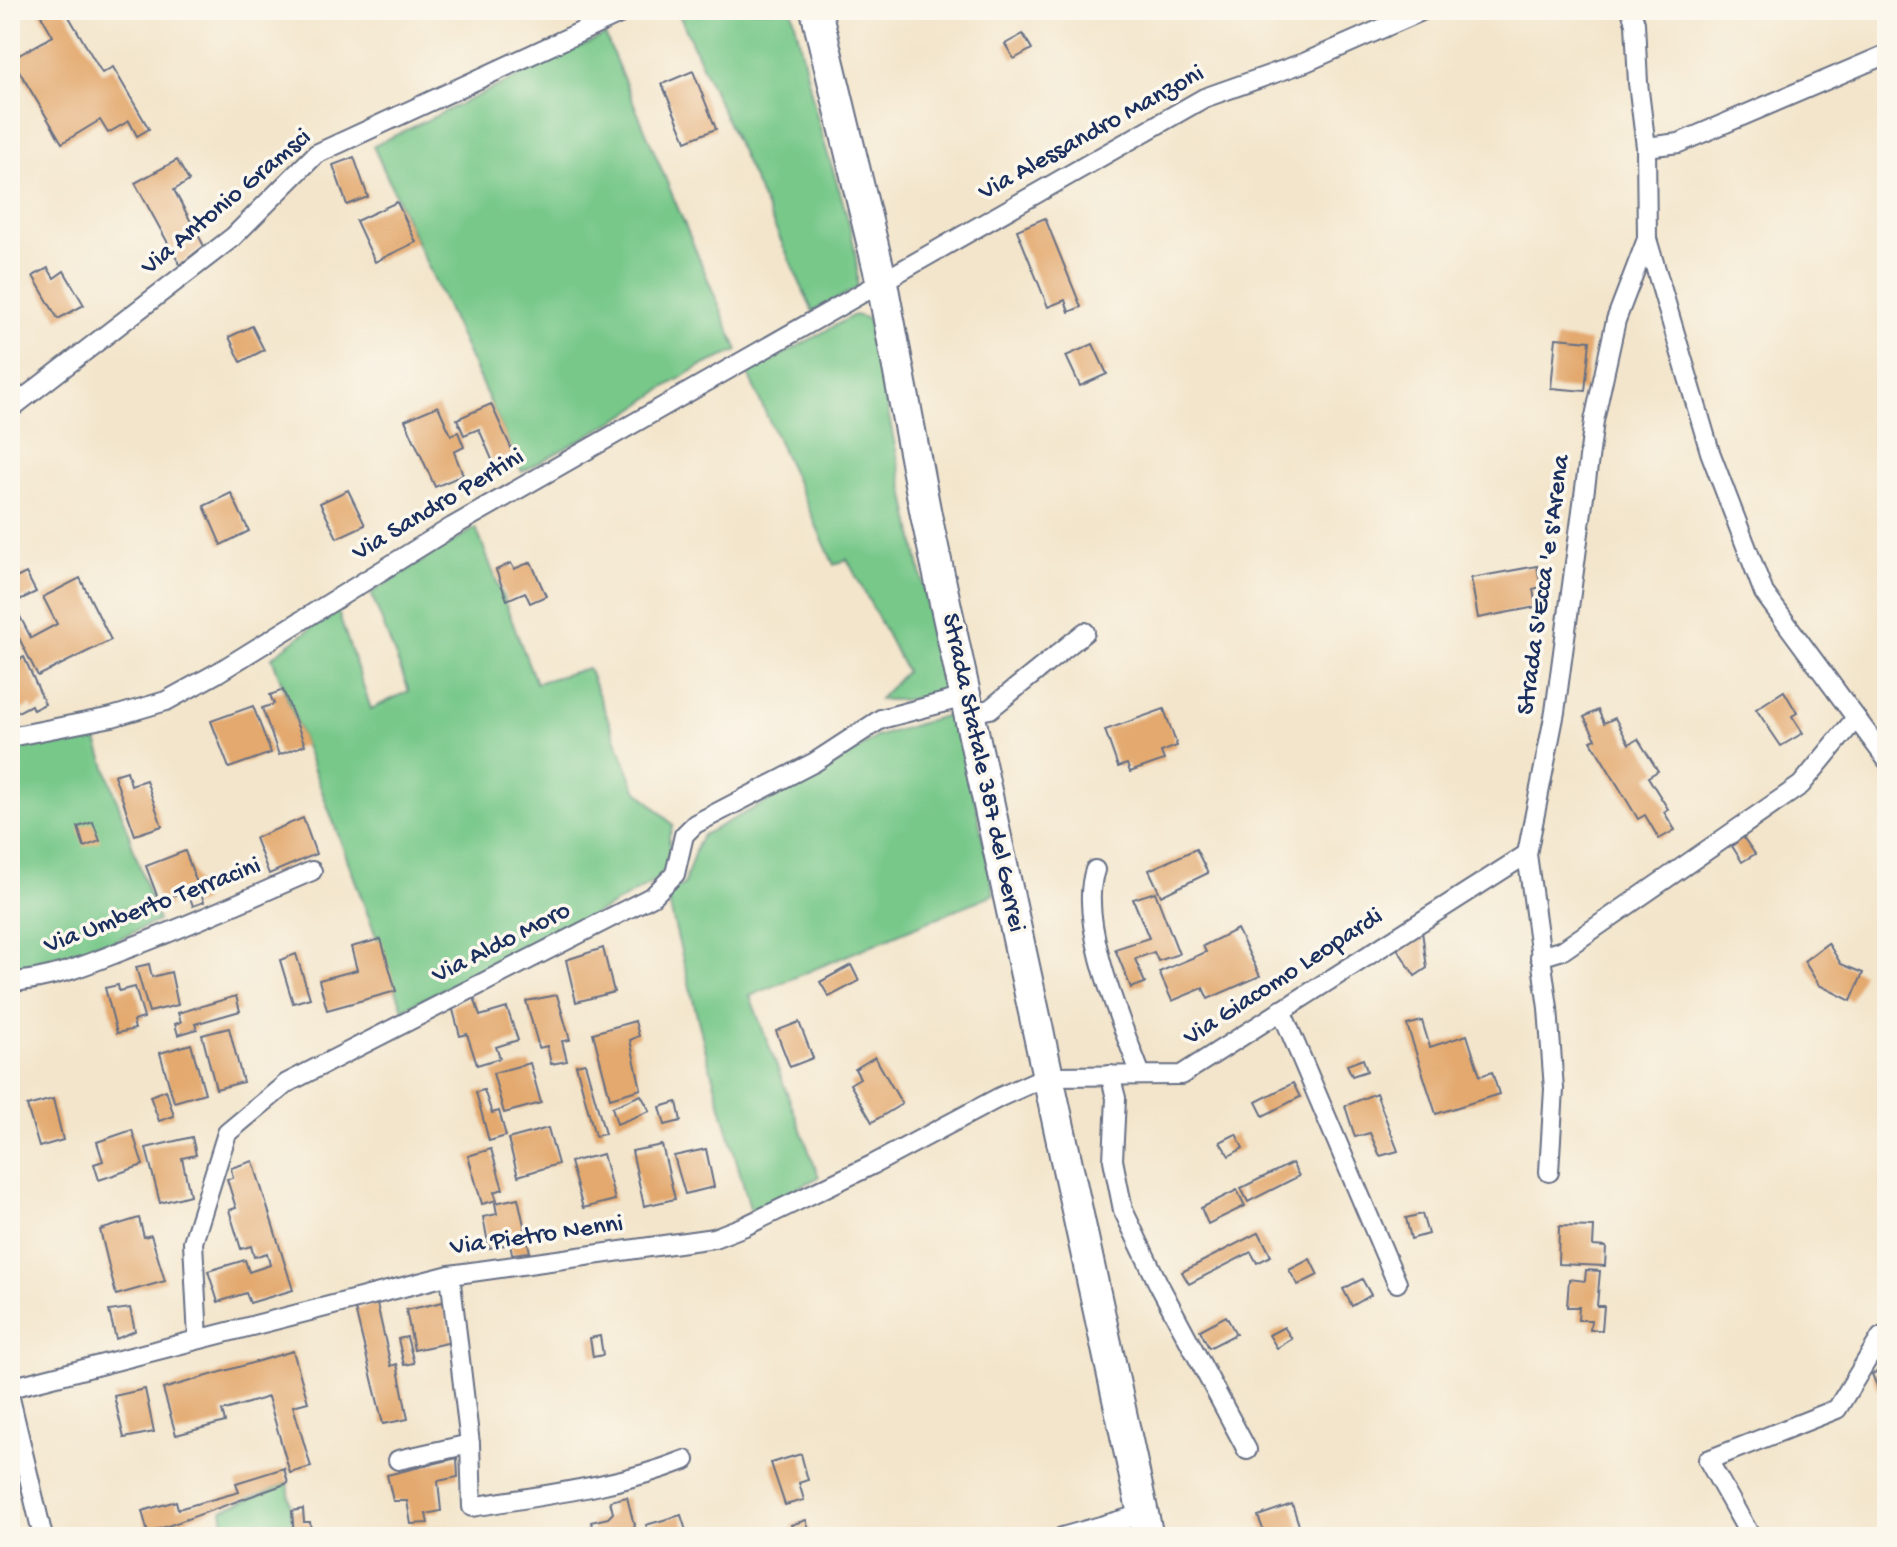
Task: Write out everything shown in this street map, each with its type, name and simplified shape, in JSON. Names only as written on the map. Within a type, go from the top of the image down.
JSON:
[{"type":"main road","name":"Strada Statale 387 del Gerrei","points":[[816,10],[882,283],[926,515],[1145,1525]]},
{"type":"street","name":"Via Antonio Gramsci","points":[[10,409],[233,237],[316,154],[628,10]]},
{"type":"street","name":"Via Alessandro Manzoni","points":[[882,283],[1204,98],[1306,62],[1424,10]]},
{"type":"street","name":"Strada S'Ecca 'e s'Arena","points":[[1549,1172],[1554,1089],[1548,1008],[1527,854],[1555,712],[1594,421],[1616,320],[1647,239],[1646,147],[1635,23],[1631,10]]},
{"type":"street","points":[[1646,147],[1679,143],[1887,54]]},
{"type":"street","points":[[1647,239],[1710,452],[1764,593],[1887,760]]},
{"type":"street","name":"Via Sandro Pertini","points":[[10,737],[112,717],[166,701],[291,629],[452,527],[882,283]]},
{"type":"street","name":"Via Aldo Moro","points":[[198,1339],[193,1242],[227,1133],[287,1083],[653,896],[675,874],[684,835],[695,824],[815,762],[881,719],[967,705],[990,709],[1085,632]]},
{"type":"street","points":[[1540,957],[1563,950],[1801,785],[1856,718]]},
{"type":"street","name":"Via Giacomo Leopardi","points":[[1047,1076],[1181,1075],[1527,854]]},
{"type":"street","points":[[1095,870],[1089,886],[1092,924],[1113,1000],[1141,1075]]},
{"type":"street","name":"Via Umberto Terracini","points":[[10,982],[33,981],[99,960],[312,871]]},
{"type":"street","points":[[1281,1010],[1397,1283]]},
{"type":"street","points":[[1110,1075],[1116,1098],[1113,1160],[1123,1210],[1158,1283],[1247,1450]]},
{"type":"street","name":"Via Pietro Nenni","points":[[10,1388],[450,1275],[714,1238],[872,1165],[1000,1097],[1047,1076]]},
{"type":"street","points":[[450,1275],[470,1444],[472,1507],[595,1487],[655,1472],[685,1460]]},
{"type":"street","points":[[1751,1537],[1708,1460],[1837,1409],[1881,1337],[1887,1334]]},
{"type":"street","points":[[10,1398],[43,1537]]},
{"type":"street","points":[[398,1460],[470,1444]]},
{"type":"street","points":[[1062,1537],[1145,1525]]},
{"type":"green space","points":[[677,10],[696,15],[710,10],[792,10],[821,131],[845,209],[857,268],[857,287],[813,312]]},
{"type":"green space","points":[[605,35],[738,351],[701,366],[627,414],[522,472],[373,146]]},
{"type":"green space","points":[[854,315],[867,318],[874,343],[945,691],[912,699],[879,699],[906,671],[847,559],[834,565],[748,374]]},
{"type":"green space","points":[[476,528],[536,683],[588,668],[635,788],[673,825],[669,837],[670,861],[658,879],[609,907],[403,1009],[272,657],[337,609],[371,709],[409,691],[371,593]]},
{"type":"green space","points":[[957,712],[994,894],[750,996],[819,1177],[751,1212],[707,1056],[667,895],[684,884],[703,835],[834,766],[876,737]]},
{"type":"green space","points":[[96,738],[158,921],[90,952],[10,973],[10,750],[26,743]]},
{"type":"green space","points":[[288,1483],[294,1537],[226,1537],[222,1510]]},
{"type":"building","points":[[38,10],[65,10],[102,73],[113,67],[149,129],[137,136],[129,121],[108,133],[100,120],[62,143],[12,59],[53,36]]},
{"type":"building","points":[[1023,34],[1032,49],[1014,59],[1005,44]]},
{"type":"building","points":[[693,71],[716,129],[686,141],[662,84]]},
{"type":"building","points":[[354,157],[368,197],[347,205],[333,165]]},
{"type":"building","points":[[177,160],[189,181],[174,190],[204,246],[180,265],[135,183]]},
{"type":"building","points":[[397,202],[416,242],[375,262],[356,221]]},
{"type":"building","points":[[1045,218],[1081,307],[1069,312],[1065,300],[1048,307],[1017,230]]},
{"type":"building","points":[[48,268],[54,278],[64,271],[84,305],[58,319],[33,276]]},
{"type":"building","points":[[252,326],[264,350],[241,362],[229,337]]},
{"type":"building","points":[[1556,338],[1590,341],[1585,391],[1551,388]]},
{"type":"building","points":[[1093,344],[1107,374],[1080,386],[1066,356]]},
{"type":"building","points":[[491,404],[514,454],[493,462],[479,429],[464,435],[457,419]]},
{"type":"building","points":[[438,406],[451,435],[458,432],[464,447],[454,452],[463,475],[435,487],[405,420]]},
{"type":"building","points":[[348,490],[365,525],[337,538],[320,503]]},
{"type":"building","points":[[231,493],[249,531],[221,545],[204,506]]},
{"type":"building","points":[[531,562],[546,596],[530,603],[525,592],[507,600],[496,570],[511,563],[514,569]]},
{"type":"building","points":[[1537,566],[1541,587],[1533,589],[1536,607],[1478,618],[1471,578]]},
{"type":"building","points":[[26,573],[36,592],[13,603],[31,638],[57,624],[43,597],[80,578],[111,640],[38,676],[17,634],[10,637],[10,587],[16,583],[14,579]]},
{"type":"building","points":[[24,657],[45,704],[33,710],[31,705],[18,712],[10,697],[10,664]]},
{"type":"building","points":[[283,690],[305,745],[279,755],[262,708],[274,704],[270,695]]},
{"type":"building","points":[[1784,691],[1797,713],[1792,716],[1803,733],[1781,746],[1756,709]]},
{"type":"building","points":[[253,706],[271,753],[229,768],[211,721]]},
{"type":"building","points":[[1164,709],[1177,746],[1161,752],[1164,760],[1130,772],[1127,764],[1118,767],[1105,730]]},
{"type":"building","points":[[1598,710],[1604,723],[1615,718],[1629,744],[1638,739],[1658,771],[1648,777],[1668,809],[1664,812],[1675,830],[1659,839],[1645,815],[1638,819],[1591,741],[1596,739],[1584,717]]},
{"type":"building","points":[[127,771],[131,785],[146,780],[162,826],[135,835],[114,775]]},
{"type":"building","points":[[303,818],[316,854],[269,874],[255,838]]},
{"type":"building","points":[[93,822],[100,841],[84,847],[78,827]]},
{"type":"building","points":[[1743,837],[1755,854],[1742,862],[1732,846]]},
{"type":"building","points":[[1196,849],[1208,873],[1161,896],[1149,870]]},
{"type":"building","points":[[185,851],[204,902],[193,906],[187,890],[167,898],[170,906],[162,909],[146,866]]},
{"type":"building","points":[[1155,892],[1179,954],[1158,961],[1154,952],[1135,959],[1145,983],[1131,988],[1115,949],[1149,938],[1133,899]]},
{"type":"building","points":[[1237,929],[1260,976],[1208,999],[1203,988],[1172,1001],[1159,972],[1206,952],[1203,946]]},
{"type":"building","points":[[1422,931],[1427,968],[1415,976],[1397,948]]},
{"type":"building","points":[[381,939],[396,991],[327,1010],[319,980],[357,970],[351,947]]},
{"type":"building","points":[[1828,943],[1841,964],[1863,973],[1851,1001],[1819,985],[1804,961]]},
{"type":"building","points":[[603,948],[614,992],[576,1002],[566,960]]},
{"type":"building","points":[[296,954],[310,998],[293,1003],[280,960]]},
{"type":"building","points":[[149,964],[152,977],[171,972],[178,1005],[149,1012],[136,967]]},
{"type":"building","points":[[851,965],[859,981],[829,997],[820,982]]},
{"type":"building","points":[[118,985],[119,991],[135,987],[144,1018],[133,1021],[135,1029],[117,1033],[105,988]]},
{"type":"building","points":[[557,995],[570,1040],[562,1041],[567,1061],[551,1064],[547,1046],[539,1048],[526,1001]]},
{"type":"building","points":[[236,996],[240,1011],[195,1024],[197,1029],[178,1035],[175,1024],[181,1022],[178,1013]]},
{"type":"building","points":[[474,997],[480,1016],[507,1008],[518,1040],[496,1047],[500,1058],[477,1065],[467,1034],[460,1036],[452,1006]]},
{"type":"building","points":[[635,1021],[639,1036],[630,1040],[641,1089],[610,1098],[593,1033]]},
{"type":"building","points":[[1422,1021],[1430,1047],[1467,1035],[1480,1076],[1492,1072],[1499,1094],[1436,1114],[1407,1025]]},
{"type":"building","points":[[799,1022],[813,1058],[790,1067],[776,1031]]},
{"type":"building","points":[[229,1028],[243,1082],[216,1089],[202,1035]]},
{"type":"building","points":[[191,1044],[205,1093],[174,1102],[160,1053]]},
{"type":"building","points":[[875,1057],[902,1104],[872,1122],[850,1084],[860,1078],[855,1069]]},
{"type":"building","points":[[1363,1059],[1367,1071],[1352,1076],[1347,1065]]},
{"type":"building","points":[[530,1063],[541,1103],[504,1113],[493,1073]]},
{"type":"building","points":[[585,1063],[605,1134],[595,1136],[576,1065]]},
{"type":"building","points":[[1293,1083],[1300,1097],[1263,1116],[1256,1102]]},
{"type":"building","points":[[166,1090],[174,1116],[159,1121],[150,1096]]},
{"type":"building","points":[[484,1090],[492,1113],[499,1111],[506,1136],[489,1141],[476,1092]]},
{"type":"building","points":[[1376,1093],[1398,1151],[1380,1156],[1370,1133],[1355,1137],[1345,1106]]},
{"type":"building","points":[[641,1095],[650,1111],[617,1124],[612,1107]]},
{"type":"building","points":[[53,1099],[63,1140],[39,1147],[27,1106]]},
{"type":"building","points":[[677,1102],[681,1121],[665,1125],[660,1107]]},
{"type":"building","points":[[548,1128],[558,1164],[518,1176],[508,1139]]},
{"type":"building","points":[[132,1130],[143,1165],[99,1180],[94,1164],[103,1161],[97,1142]]},
{"type":"building","points":[[1236,1134],[1243,1148],[1229,1156],[1220,1142]]},
{"type":"building","points":[[192,1137],[196,1155],[182,1158],[190,1195],[160,1203],[146,1148]]},
{"type":"building","points":[[662,1145],[675,1199],[644,1206],[632,1151]]},
{"type":"building","points":[[491,1149],[503,1189],[494,1192],[497,1200],[482,1204],[468,1156]]},
{"type":"building","points":[[706,1149],[714,1187],[685,1194],[674,1156]]},
{"type":"building","points":[[603,1154],[615,1200],[583,1208],[570,1162]]},
{"type":"building","points":[[253,1161],[293,1290],[250,1303],[246,1293],[218,1302],[208,1271],[245,1260],[249,1272],[270,1265],[267,1253],[254,1257],[251,1246],[241,1249],[229,1210],[236,1208],[227,1179],[233,1178],[231,1168]]},
{"type":"building","points":[[1292,1163],[1299,1176],[1248,1202],[1241,1188]]},
{"type":"building","points":[[1237,1190],[1245,1206],[1208,1224],[1201,1208]]},
{"type":"building","points":[[518,1198],[530,1252],[512,1254],[510,1244],[489,1248],[483,1217],[497,1214],[495,1203]]},
{"type":"building","points":[[1422,1214],[1428,1234],[1411,1239],[1406,1218]]},
{"type":"building","points":[[139,1218],[144,1237],[151,1235],[165,1281],[116,1295],[100,1230]]},
{"type":"building","points":[[1559,1226],[1594,1227],[1593,1246],[1606,1247],[1605,1266],[1558,1264]]},
{"type":"building","points":[[1259,1232],[1271,1256],[1257,1263],[1251,1252],[1189,1284],[1182,1272]]},
{"type":"building","points":[[1310,1259],[1318,1275],[1298,1285],[1289,1270]]},
{"type":"building","points":[[1586,1270],[1600,1271],[1597,1306],[1604,1306],[1602,1330],[1590,1330],[1591,1320],[1578,1320],[1579,1307],[1567,1307],[1569,1279],[1585,1281]]},
{"type":"building","points":[[1362,1279],[1371,1295],[1352,1306],[1343,1289]]},
{"type":"building","points":[[443,1302],[452,1342],[414,1350],[406,1310]]},
{"type":"building","points":[[377,1304],[391,1366],[397,1364],[408,1419],[383,1424],[355,1309]]},
{"type":"building","points":[[130,1308],[135,1331],[116,1339],[109,1311]]},
{"type":"building","points":[[1226,1316],[1236,1334],[1209,1348],[1200,1330]]},
{"type":"building","points":[[1284,1327],[1292,1339],[1277,1348],[1269,1335]]},
{"type":"building","points":[[600,1336],[603,1355],[593,1357],[590,1338]]},
{"type":"building","points":[[407,1337],[414,1363],[404,1365],[398,1339]]},
{"type":"building","points":[[293,1351],[308,1402],[293,1406],[311,1467],[290,1473],[268,1397],[222,1411],[225,1422],[176,1435],[163,1389]]},
{"type":"building","points":[[1887,1367],[1887,1387],[1879,1391],[1872,1374]]},
{"type":"building","points":[[145,1389],[154,1432],[124,1438],[114,1396]]},
{"type":"building","points":[[801,1454],[808,1480],[799,1483],[804,1500],[785,1505],[771,1463]]},
{"type":"building","points":[[457,1458],[458,1477],[438,1481],[441,1511],[426,1514],[428,1523],[411,1524],[407,1501],[393,1501],[387,1475]]},
{"type":"building","points":[[284,1468],[288,1483],[148,1533],[142,1511],[176,1501],[178,1509],[239,1492],[236,1483]]},
{"type":"building","points":[[627,1497],[637,1537],[595,1537],[591,1522],[608,1518],[613,1513],[610,1501]]},
{"type":"building","points":[[1292,1504],[1303,1537],[1266,1537],[1258,1516]]},
{"type":"building","points":[[303,1509],[304,1522],[310,1522],[311,1530],[321,1529],[321,1537],[294,1537],[292,1511]]},
{"type":"building","points":[[681,1515],[688,1537],[650,1537],[646,1525]]},
{"type":"building","points":[[806,1520],[812,1537],[795,1537],[791,1525]]}]
